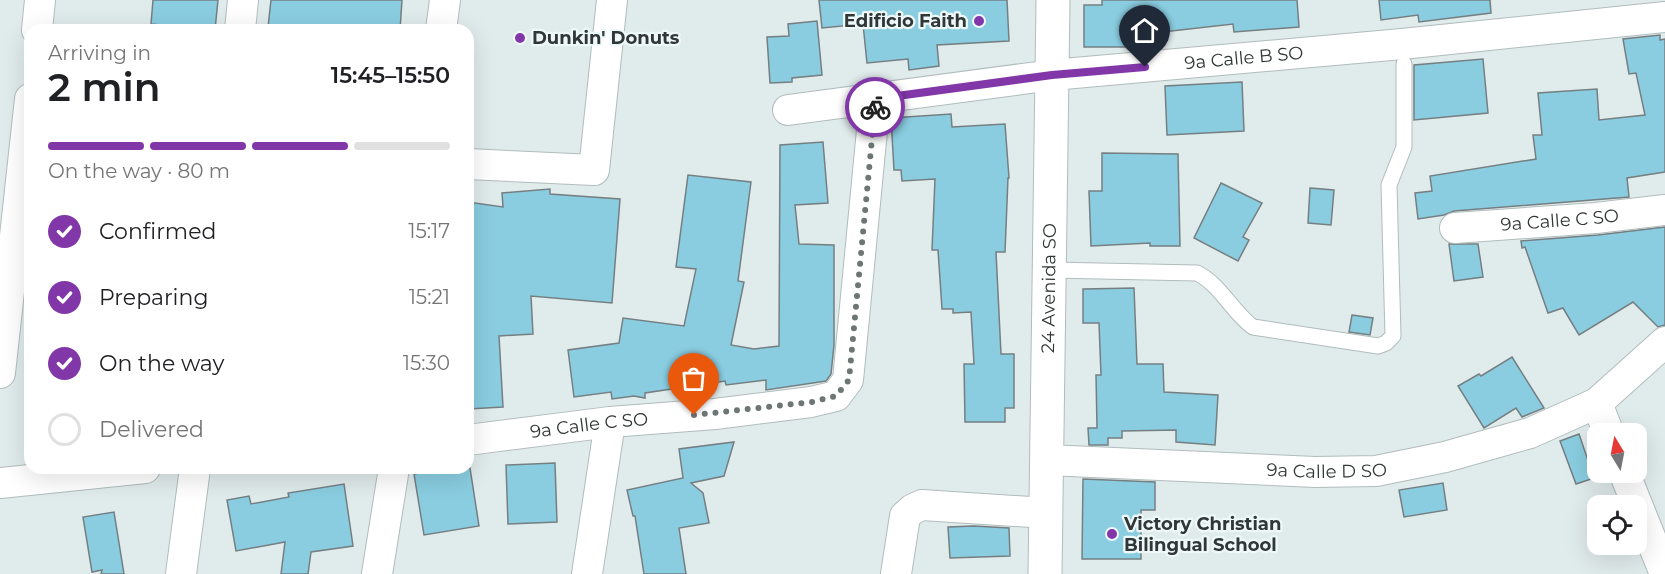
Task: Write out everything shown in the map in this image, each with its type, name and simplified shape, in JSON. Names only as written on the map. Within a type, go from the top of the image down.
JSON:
[{"type":"street","points":[[38,24],[40,0]]},
{"type":"street","points":[[241,24],[243,0]]},
{"type":"street","points":[[442,24],[445,0]]},
{"type":"street","points":[[474,164],[594,170],[612,0]]},
{"type":"street","name":"24 Avenida SO","points":[[1045,574],[1053,0]]},
{"type":"street","name":"9a Calle B SO","points":[[788,110],[1052,75],[1403,54],[1665,17]]},
{"type":"street","name":"9a Calle C SO","points":[[474,439],[610,422],[715,414],[812,402],[836,396],[849,380],[875,99]]},
{"type":"street","points":[[0,373],[13,145],[24,115]]},
{"type":"street","name":"9a Calle C SO","points":[[1455,228],[1596,218],[1665,210]]},
{"type":"street","name":"9a Calle D SO","points":[[1047,460],[1315,472],[1376,471],[1445,457],[1530,433],[1597,403],[1665,342]]},
{"type":"street","points":[[1597,403],[1605,423]]},
{"type":"street","points":[[587,574],[610,422]]},
{"type":"street","points":[[0,483],[87,474]]},
{"type":"street","points":[[182,574],[194,474]]},
{"type":"street","points":[[377,574],[393,474]]},
{"type":"street","points":[[1628,483],[1665,574]]},
{"type":"street","points":[[896,574],[905,516],[922,505],[1046,513]]},
{"type":"lane","points":[[1050,270],[1197,273],[1209,279],[1242,319],[1253,327],[1378,346],[1386,343],[1393,336],[1389,185],[1404,147],[1403,54]]},
{"type":"building","points":[[153,0],[218,0],[216,24],[151,24]]},
{"type":"building","points":[[271,0],[402,0],[400,24],[268,24]]},
{"type":"building","points":[[819,0],[1007,0],[1009,41],[937,45],[939,66],[909,70],[908,59],[867,63],[863,24],[822,28]]},
{"type":"building","points":[[1102,0],[1297,0],[1299,27],[1234,32],[1233,24],[1136,35],[1136,47],[1084,47],[1084,5],[1102,5]]},
{"type":"building","points":[[1379,0],[1490,0],[1491,13],[1419,22],[1418,15],[1381,20]]},
{"type":"building","points":[[817,21],[822,75],[792,78],[792,82],[770,83],[767,37],[789,36],[788,24]]},
{"type":"building","points":[[1660,35],[1660,40],[1665,39],[1665,172],[1627,178],[1629,197],[1454,211],[1418,219],[1415,193],[1432,191],[1430,176],[1536,159],[1533,135],[1542,135],[1538,93],[1597,89],[1599,120],[1645,115],[1636,73],[1629,74],[1623,39]]},
{"type":"building","points":[[1483,59],[1488,113],[1414,120],[1414,65]]},
{"type":"building","points":[[1242,82],[1244,131],[1167,135],[1165,86]]},
{"type":"building","points":[[951,114],[952,127],[1005,124],[1009,178],[1005,252],[996,252],[1001,354],[1014,354],[1014,408],[1005,408],[1005,422],[965,422],[964,364],[974,364],[971,312],[953,313],[953,309],[942,309],[938,250],[932,250],[935,179],[902,181],[901,170],[894,170],[891,118]]},
{"type":"building","points":[[823,142],[828,203],[795,205],[799,244],[834,245],[834,345],[831,374],[826,381],[766,390],[766,380],[726,385],[725,381],[645,393],[645,398],[634,396],[612,399],[611,392],[574,397],[568,350],[619,343],[623,318],[684,326],[696,269],[676,267],[688,175],[751,182],[738,281],[744,282],[731,345],[754,349],[779,346],[780,145]]},
{"type":"building","points":[[1102,153],[1178,154],[1180,246],[1150,246],[1150,243],[1091,246],[1089,191],[1102,191]]},
{"type":"building","points":[[1221,183],[1262,203],[1243,237],[1249,240],[1238,261],[1194,238]]},
{"type":"building","points":[[1310,188],[1334,190],[1331,225],[1308,223]]},
{"type":"building","points":[[550,189],[550,194],[620,199],[612,303],[531,296],[533,334],[499,336],[503,407],[474,409],[474,203],[503,207],[502,193]]},
{"type":"building","points":[[1665,227],[1665,325],[1658,327],[1633,302],[1579,335],[1563,308],[1548,313],[1521,241]]},
{"type":"building","points":[[1449,244],[1478,244],[1483,277],[1454,281]]},
{"type":"building","points":[[1134,288],[1137,364],[1163,364],[1164,392],[1218,395],[1215,445],[1176,442],[1176,430],[1122,431],[1122,438],[1108,438],[1108,445],[1089,445],[1088,428],[1097,428],[1096,375],[1101,375],[1099,323],[1083,323],[1083,289]]},
{"type":"building","points":[[1352,315],[1373,318],[1370,335],[1349,332]]},
{"type":"building","points":[[1512,357],[1544,408],[1522,417],[1516,408],[1484,428],[1458,386],[1479,374],[1481,376]]},
{"type":"building","points":[[1579,434],[1587,457],[1587,480],[1576,484],[1560,441]]},
{"type":"building","points":[[734,442],[724,476],[691,483],[703,493],[709,523],[679,528],[686,574],[644,574],[635,516],[633,516],[627,490],[683,478],[679,449]]},
{"type":"building","points":[[555,463],[557,522],[508,524],[506,465]]},
{"type":"building","points":[[414,474],[471,474],[479,526],[424,535]]},
{"type":"building","name":"Victory Christian Bilingual School","points":[[1083,479],[1155,482],[1155,510],[1141,510],[1141,559],[1082,559]]},
{"type":"building","points":[[1443,483],[1447,510],[1404,517],[1399,490]]},
{"type":"building","points":[[344,484],[353,546],[311,552],[308,574],[281,574],[285,542],[236,551],[227,500],[249,496],[251,504],[289,497],[288,493]]},
{"type":"building","points":[[114,512],[124,574],[101,574],[102,570],[92,572],[83,517]]},
{"type":"building","points":[[948,527],[1009,528],[1010,556],[950,558]]},
{"type":"way so far","points":[[694,415],[812,402],[836,396],[849,380],[875,107]]},
{"type":"place","name":"Edificio Faith","points":[[979,21]]},
{"type":"place","name":"Dunkin' Donuts","points":[[520,38]]},
{"type":"place","name":"Victory Christian Bilingual School","points":[[1112,534]]},
{"type":"route","points":[[875,107],[875,99],[1052,75],[1145,67]]}]
